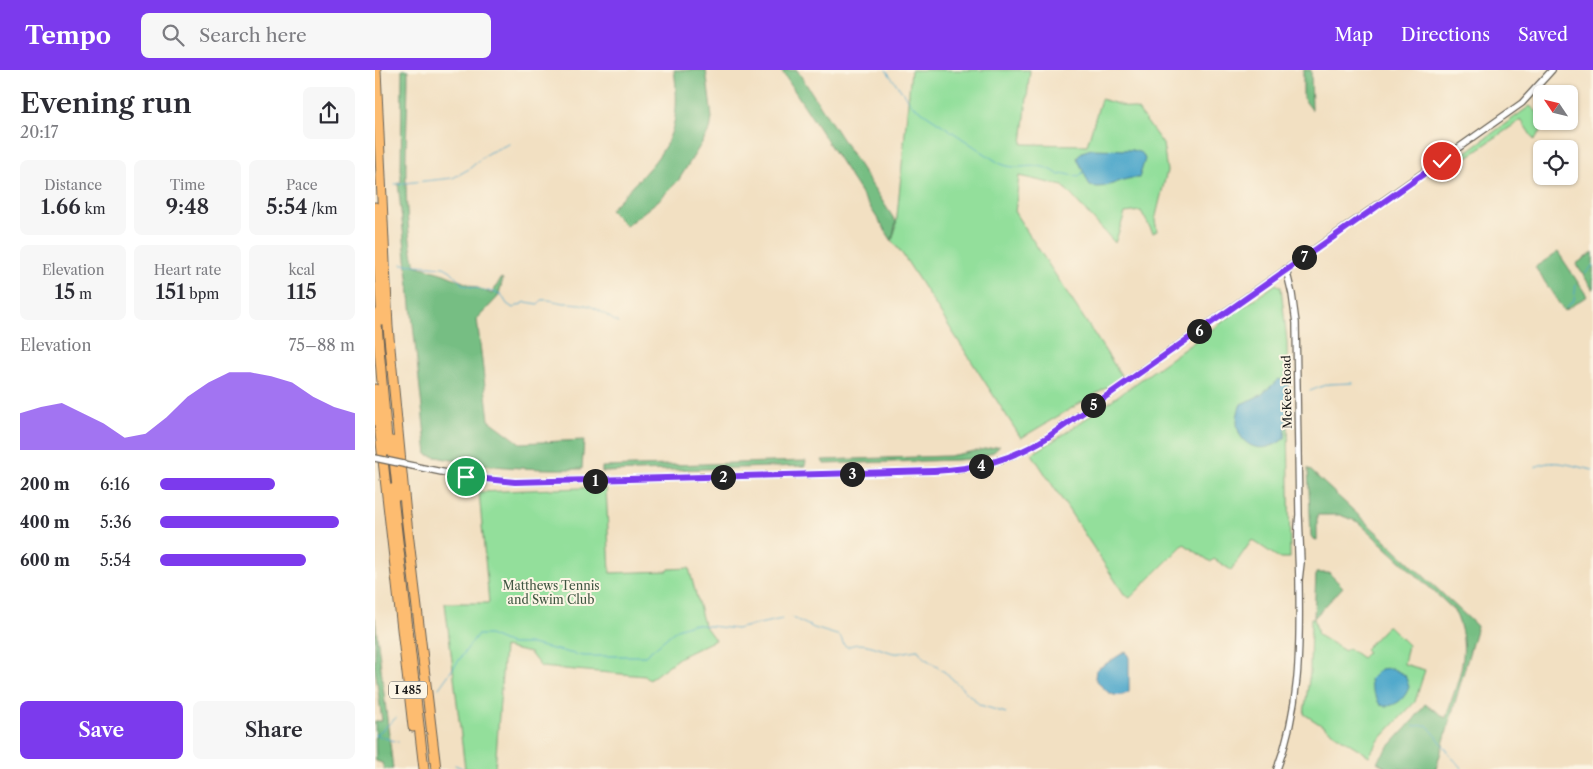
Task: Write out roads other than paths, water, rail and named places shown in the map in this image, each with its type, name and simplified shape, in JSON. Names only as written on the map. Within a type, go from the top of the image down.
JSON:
[{"type":"highway","name":"I 485","points":[[376,70],[384,255],[398,437],[436,769]]},
{"type":"highway","name":"I 485","points":[[375,207],[384,350],[398,496],[430,769]]},
{"type":"highway","name":"I 485","points":[[375,304],[387,441],[424,769]]},
{"type":"highway","name":"I 485","points":[[375,389],[418,769]]},
{"type":"highway","points":[[398,437],[398,496]]},
{"type":"highway","points":[[399,611],[411,657]]},
{"type":"street","points":[[375,458],[466,477],[515,482],[934,471],[975,468],[1014,455],[1048,437],[1522,103],[1552,70]]},
{"type":"street","name":"McKee Road","points":[[1277,769],[1289,729],[1298,684],[1300,645],[1299,580],[1301,563],[1296,323],[1286,269]]},
{"type":"water","points":[[1091,149],[1132,150],[1142,153],[1145,159],[1139,178],[1127,179],[1103,187],[1090,186],[1077,158],[1082,152]]},
{"type":"water","points":[[1279,379],[1287,382],[1289,389],[1285,438],[1274,445],[1264,448],[1254,447],[1246,443],[1237,427],[1237,416],[1241,404],[1261,395]]},
{"type":"water","points":[[1126,651],[1129,658],[1129,692],[1118,696],[1105,690],[1095,678],[1096,670]]},
{"type":"water","points":[[1391,668],[1405,675],[1409,687],[1405,695],[1398,702],[1390,706],[1380,705],[1371,688],[1370,679],[1380,669]]},
{"type":"waterway","points":[[886,70],[912,105],[999,163],[1015,167],[1043,167],[1059,175],[1066,174],[1079,177],[1083,172]]},
{"type":"waterway","points":[[395,184],[453,178],[469,169],[488,153],[509,144]]},
{"type":"waterway","points":[[402,264],[444,267],[451,271],[463,285],[501,294],[507,304],[513,308],[526,302],[538,304],[542,300],[583,304],[599,310],[618,323]]},
{"type":"waterway","points":[[1585,274],[1593,265]]},
{"type":"waterway","points":[[1566,307],[1574,300],[1576,284]]},
{"type":"waterway","points":[[1310,391],[1328,384],[1352,383]]},
{"type":"waterway","points":[[1536,467],[1543,464],[1557,463],[1593,470]]},
{"type":"waterway","points":[[791,617],[814,628],[840,636],[844,645],[848,647],[859,644],[894,653],[918,650],[923,657],[946,673],[980,705],[1006,713]]},
{"type":"waterway","points":[[439,688],[477,635],[489,635],[510,644],[531,644],[583,656],[645,656],[677,629],[692,624],[736,629],[782,619]]},
{"type":"waterway","points":[[376,735],[396,718]]},
{"type":"waterway","points":[[1414,726],[1427,725],[1462,769]]},
{"type":"waterway","points":[[375,735],[398,742]]},
{"type":"waterway","points":[[455,765],[464,769]]},
{"type":"park label","name":"Matthews Tennis and Swim Club","points":[[551,593]]}]
